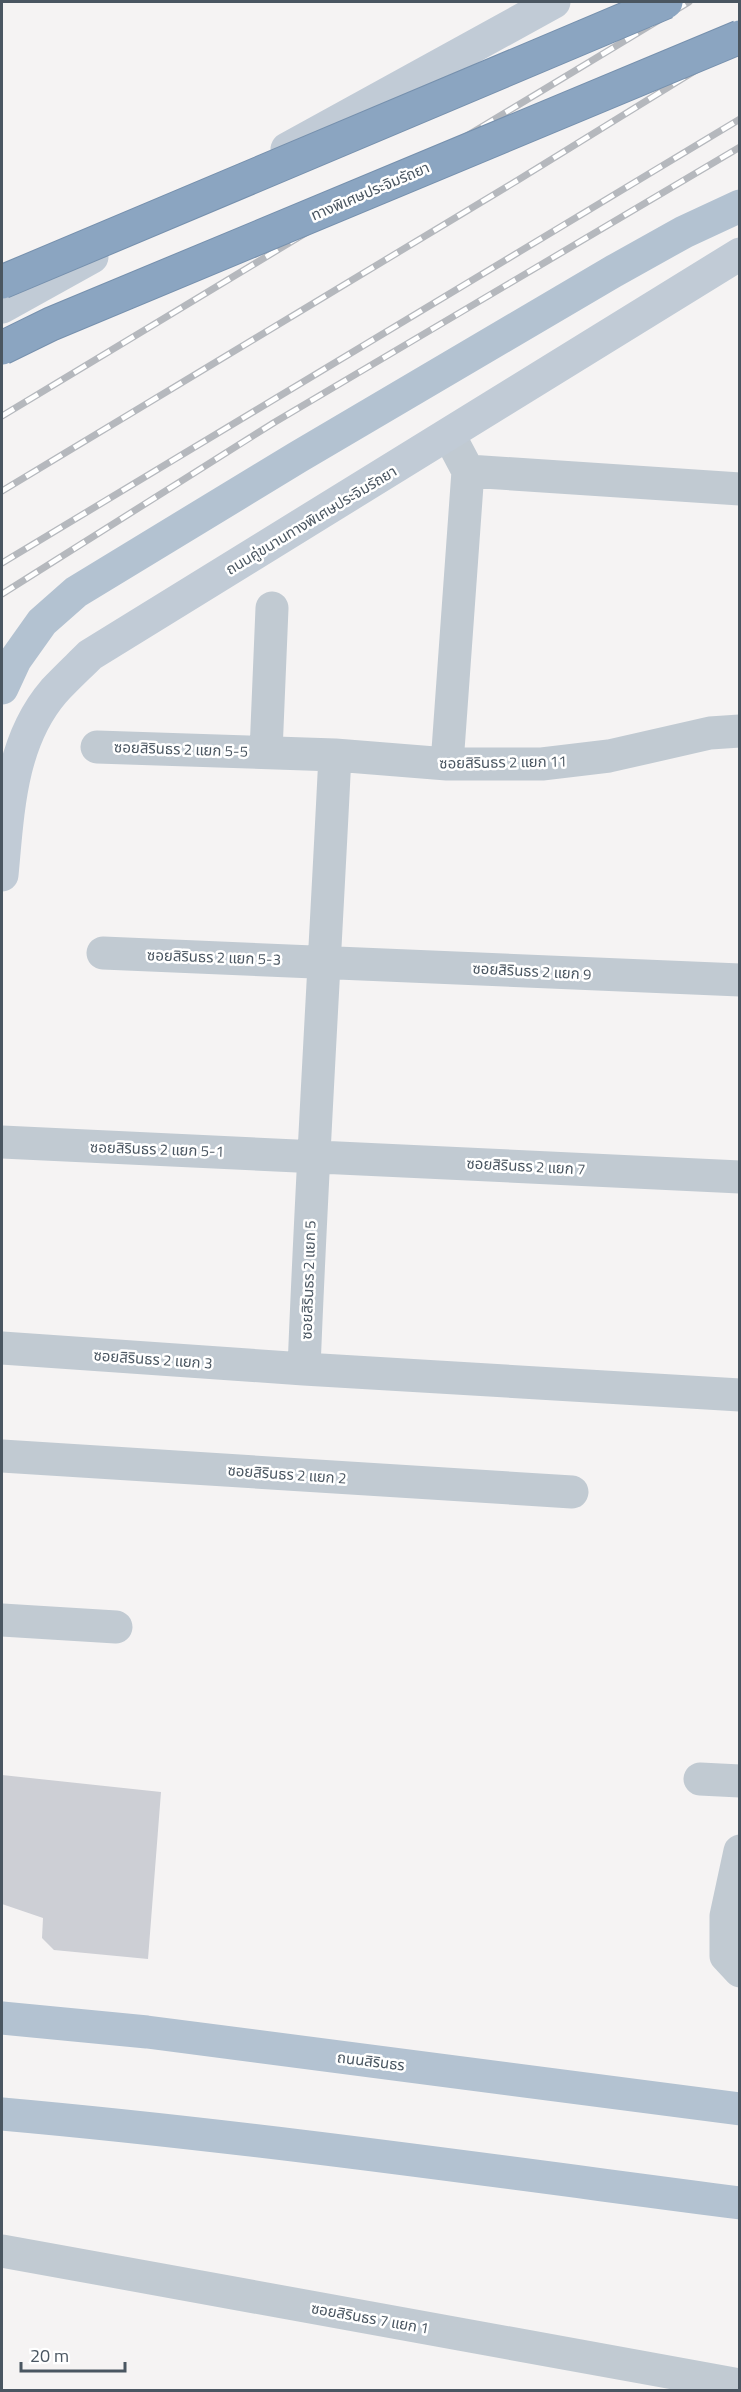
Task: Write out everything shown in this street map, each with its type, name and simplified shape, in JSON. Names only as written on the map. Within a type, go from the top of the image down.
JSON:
[{"type":"highway","points":[[2,282],[666,2]]},
{"type":"highway","name":"ทางพิเศษประจิมรัถยา","points":[[2,348],[62,320],[740,37]]},
{"type":"main road","points":[[2,307],[554,2]]},
{"type":"main road","points":[[2,688],[15,660],[42,622],[76,592],[298,457],[614,271],[684,232],[740,206]]},
{"type":"main road","name":"ถนนคู่ขนานทางพิเศษประจิมรัถยา","points":[[2,875],[12,779],[28,732],[53,693],[90,655],[740,254]]},
{"type":"main road","name":"ถนนสิรินธร","points":[[2,2018],[147,2032],[740,2109]]},
{"type":"main road","points":[[2,2114],[92,2122],[398,2158],[740,2203]]},
{"type":"street","points":[[447,764],[468,471],[449,435]]},
{"type":"street","points":[[468,471],[740,489]]},
{"type":"street","name":"ซอยสิรินธร 2 แยก 5-5","points":[[266,752],[272,608]]},
{"type":"street","name":"ซอยสิรินธร 2 แยก 11","points":[[335,755],[447,764],[542,764],[609,756],[710,733],[740,731]]},
{"type":"street","name":"ซอยสิรินธร 2 แยก 5-5","points":[[97,747],[335,755]]},
{"type":"street","name":"ซอยสิรินธร 2 แยก 5","points":[[304,1369],[335,755]]},
{"type":"street","name":"ซอยสิรินธร 2 แยก 5-3","points":[[103,953],[325,962]]},
{"type":"street","name":"ซอยสิรินธร 2 แยก 9","points":[[325,962],[740,980]]},
{"type":"street","name":"ซอยสิรินธร 2 แยก 5-1","points":[[2,1142],[313,1156]]},
{"type":"street","name":"ซอยสิรินธร 2 แยก 7","points":[[313,1156],[740,1177]]},
{"type":"street","name":"ซอยสิรินธร 2 แยก 3","points":[[2,1348],[304,1369]]},
{"type":"street","points":[[304,1369],[740,1395]]},
{"type":"street","name":"ซอยสิรินธร 2 แยก 2","points":[[2,1456],[572,1492]]},
{"type":"street","points":[[2,1620],[116,1627]]},
{"type":"street","points":[[700,1779],[740,1781]]},
{"type":"street","points":[[740,1851],[726,1916],[726,1956],[740,1971]]},
{"type":"street","name":"ซอยสิรินธร 7 แยก 1","points":[[2,2251],[740,2385]]},
{"type":"building","points":[[2,1775],[161,1792],[148,1959],[54,1950],[42,1938],[43,1918],[2,1904]]},
{"type":"railway","points":[[2,416],[689,2]]},
{"type":"railway","points":[[2,491],[518,180],[740,43]]},
{"type":"railway","points":[[2,563],[740,119]]},
{"type":"railway","points":[[2,594],[275,422],[740,147]]}]
